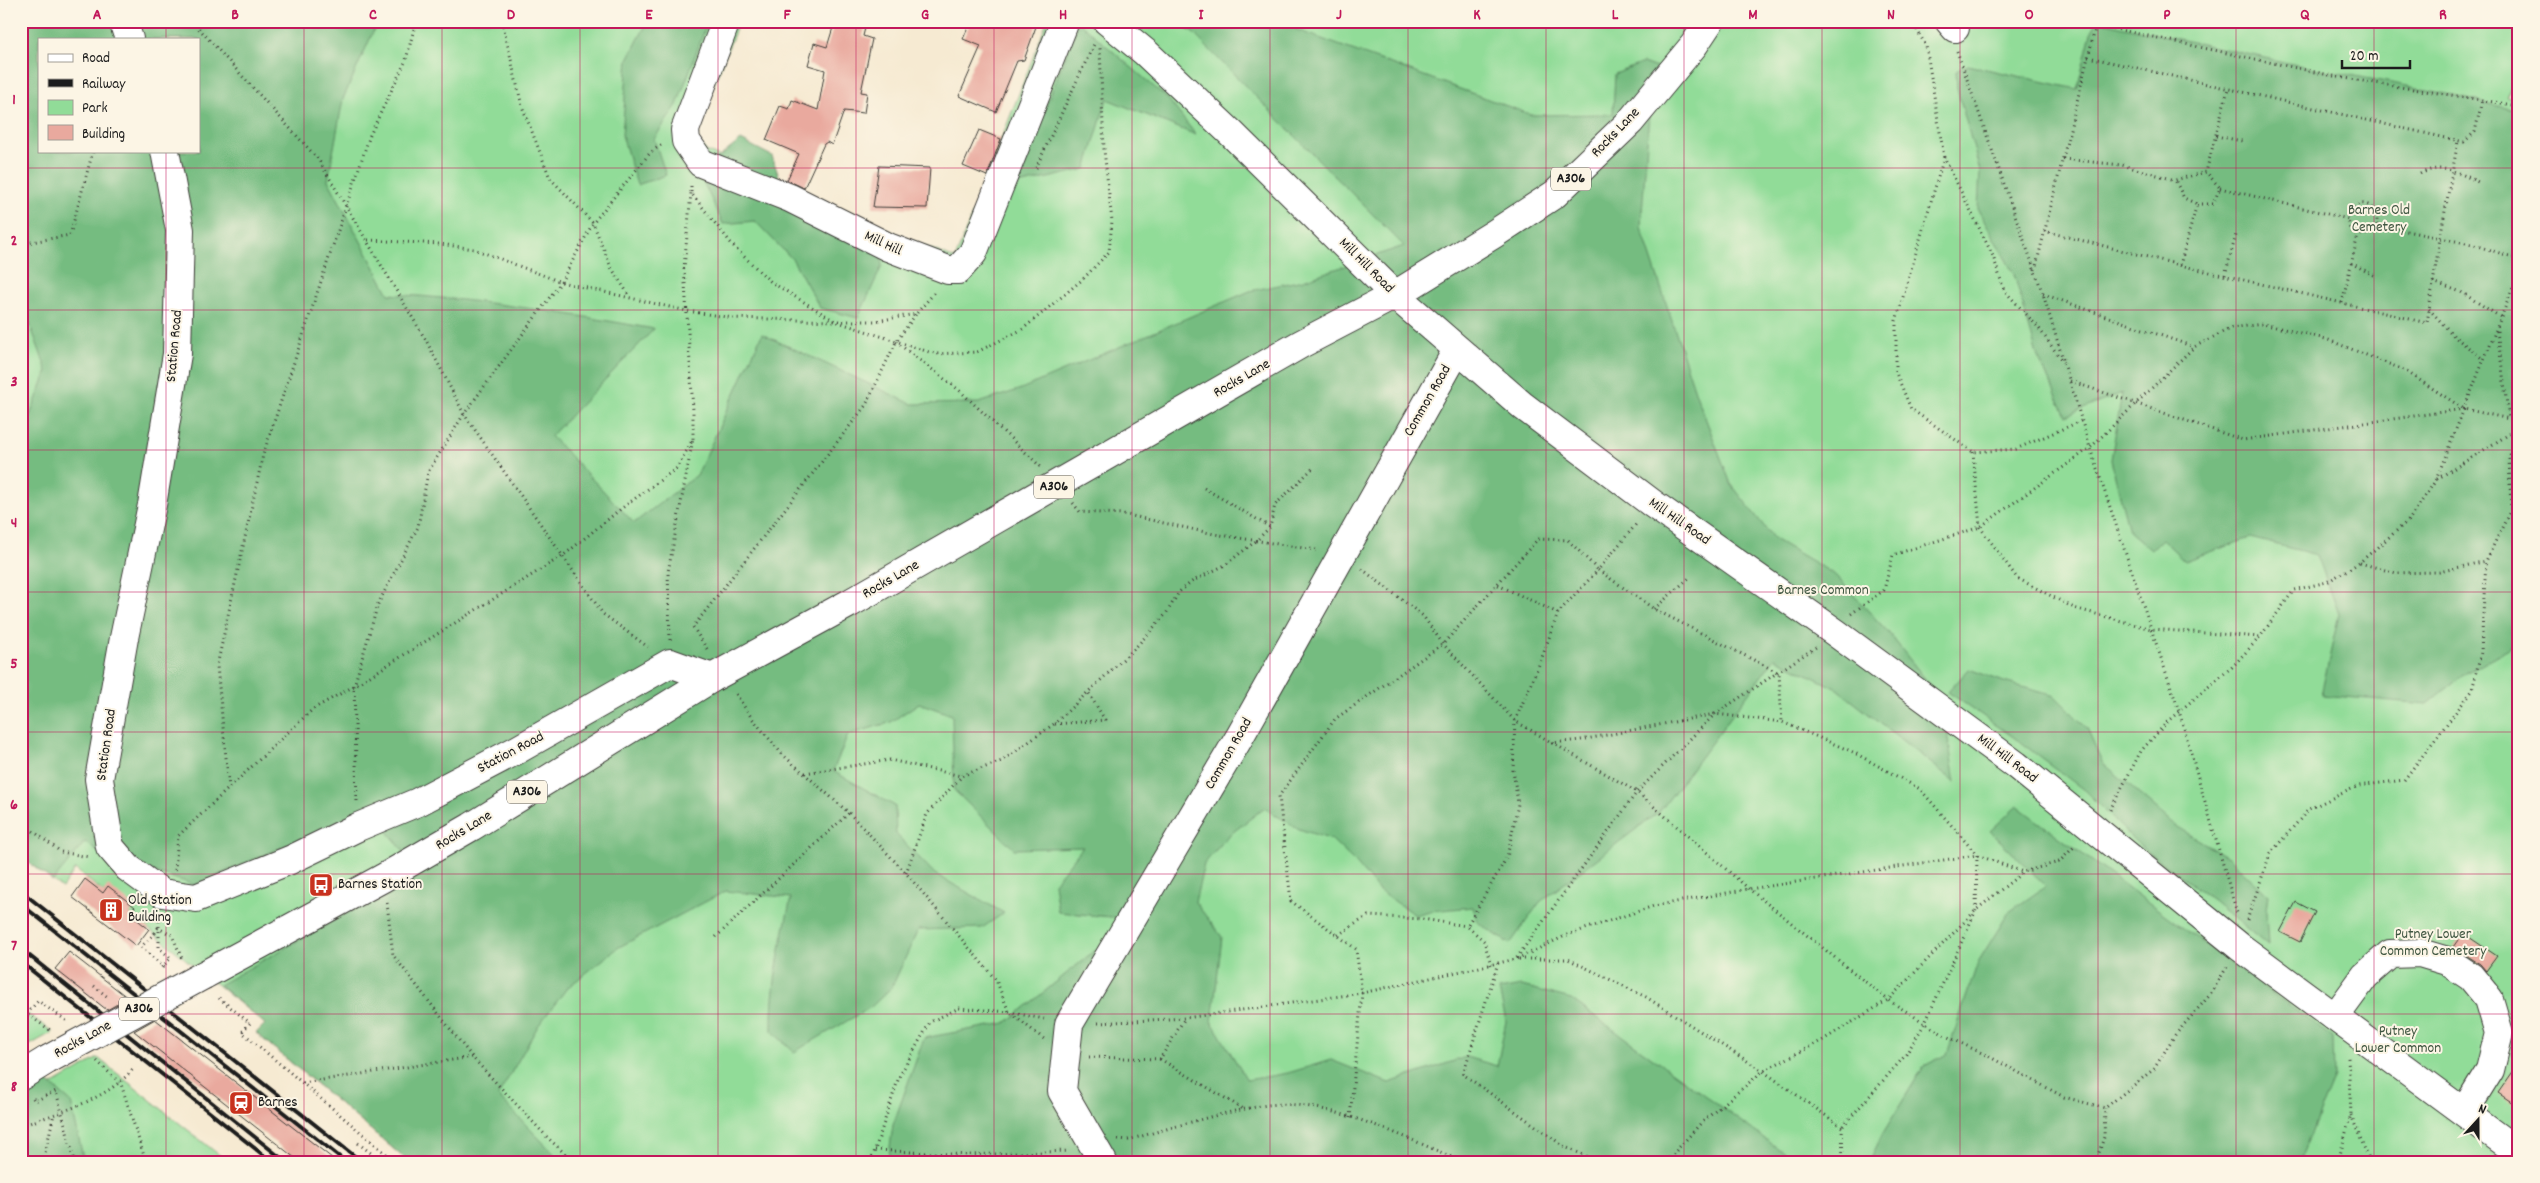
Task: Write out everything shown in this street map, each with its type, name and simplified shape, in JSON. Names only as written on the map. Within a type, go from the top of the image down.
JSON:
[{"type":"main road","points":[[123,21],[129,38]]},
{"type":"main road","points":[[688,140],[726,21]]},
{"type":"main road","name":"Mill Hill","points":[[688,140],[701,162],[790,198],[888,247],[939,268],[958,270],[973,253],[1065,21]]},
{"type":"main road","name":"Rocks Lane","points":[[21,1076],[194,968],[383,878],[471,827],[717,675],[859,598],[1301,344],[1394,295],[1555,194],[1630,122],[1694,45],[1710,21]]},
{"type":"main road","name":"Mill Hill Road","points":[[1102,32],[1146,54],[1232,134],[1394,295],[1523,406],[1653,504],[1836,633],[2016,766],[2241,938],[2287,981],[2519,1153]]},
{"type":"main road","name":"Station Road","points":[[110,847],[99,779],[124,638],[152,505],[177,354],[180,230],[165,152]]},
{"type":"main road","name":"Common Road","points":[[1096,1150],[1062,1091],[1069,1024],[1239,738],[1457,350]]},
{"type":"main road","points":[[670,663],[717,675]]},
{"type":"main road","name":"Station Road","points":[[169,894],[196,898],[290,860],[358,827],[418,802],[517,750],[670,663]]},
{"type":"main road","points":[[110,847],[128,868],[169,894]]},
{"type":"main road","points":[[2341,1021],[2365,976],[2390,954],[2420,953],[2447,961],[2471,977],[2489,999],[2499,1033],[2490,1070],[2464,1112]]},
{"type":"path","points":[[192,21],[318,158],[427,342],[464,414],[564,555],[603,614],[670,663]]},
{"type":"path","points":[[229,788],[217,666],[263,455],[370,135],[406,60],[416,21]]},
{"type":"path","points":[[502,21],[522,106],[550,178],[593,223],[612,267],[630,298]]},
{"type":"path","points":[[1912,21],[1926,46],[1944,157],[1993,256],[2004,290],[2038,327],[2064,364]]},
{"type":"path","points":[[2079,21],[2338,77],[2519,106]]},
{"type":"path","points":[[1952,25],[1951,35],[2043,294],[2090,448],[2179,712],[2241,938]]},
{"type":"path","points":[[2035,271],[2096,25]]},
{"type":"path","points":[[691,193],[735,248],[771,282],[835,321],[935,354],[977,352],[1023,330],[1083,279],[1109,252],[1112,221],[1104,150],[1102,32]]},
{"type":"path","points":[[1034,172],[1102,32]]},
{"type":"path","points":[[2088,57],[2464,142],[2475,132],[2482,100]]},
{"type":"path","points":[[2206,172],[2228,89]]},
{"type":"path","points":[[2216,136],[2242,141]]},
{"type":"path","points":[[358,827],[354,686],[378,604],[418,527],[428,472],[464,414],[561,282],[593,223],[650,153],[688,140],[691,193],[684,268],[693,410],[693,440],[668,572],[670,663]]},
{"type":"path","points":[[2044,231],[2427,323],[2458,141]]},
{"type":"path","points":[[21,244],[70,235],[93,152]]},
{"type":"path","points":[[1944,157],[1896,321],[1896,374],[1911,409],[1973,452],[2016,449],[2082,421]]},
{"type":"path","points":[[2063,159],[2122,165],[2175,180],[2206,172]]},
{"type":"path","points":[[2420,174],[2430,169],[2453,169],[2478,182]]},
{"type":"path","points":[[2206,172],[2220,188],[2348,219]]},
{"type":"path","points":[[2175,180],[2184,198],[2198,204],[2212,204],[2220,188]]},
{"type":"path","points":[[2180,265],[2198,204]]},
{"type":"path","points":[[2370,204],[2377,212],[2377,225],[2370,234],[2358,235],[2350,230],[2348,219],[2350,210],[2355,205],[2370,204]]},
{"type":"path","points":[[2377,225],[2471,244],[2519,259]]},
{"type":"path","points":[[2225,275],[2236,235]]},
{"type":"path","points":[[2342,303],[2358,235]]},
{"type":"path","points":[[368,240],[440,244],[474,249],[561,282],[687,311],[733,318],[876,321],[916,314]]},
{"type":"path","points":[[2351,263],[2377,277]]},
{"type":"path","points":[[1666,1162],[1702,1123],[1763,1071],[1823,1040],[1888,1000],[1976,910],[2022,872],[2059,862],[2109,811],[2141,751],[2179,712],[2232,667],[2260,637],[2294,590],[2327,582],[2359,563],[2409,520],[2436,480],[2519,273]]},
{"type":"path","points":[[2433,282],[2461,292],[2502,318]]},
{"type":"path","points":[[940,288],[916,314],[896,342],[866,405],[693,627],[717,675],[751,717],[782,754],[850,813],[906,873],[996,980],[1009,1012],[1066,1056],[1160,1059],[1246,1110]]},
{"type":"path","points":[[2043,294],[2194,347]]},
{"type":"path","points":[[2429,309],[2455,337],[2483,360]]},
{"type":"path","points":[[1516,959],[1637,792],[1715,714],[1779,673],[1836,633],[1850,614],[1884,590],[1893,555],[1980,526],[2090,448],[2194,347],[2231,328],[2263,324],[2326,339],[2404,370],[2464,409],[2519,421]]},
{"type":"path","points":[[2497,330],[2509,419]]},
{"type":"path","points":[[2070,381],[2243,440],[2464,409]]},
{"type":"path","points":[[2436,480],[2519,428]]},
{"type":"path","points":[[2104,1108],[2154,1069],[2175,1035],[2209,996],[2241,938],[2270,854],[2310,809],[2358,786],[2404,780],[2472,691],[2482,652],[2486,561],[2511,509],[2509,457],[2519,437]]},
{"type":"path","points":[[158,971],[171,958],[158,948],[158,928],[174,880],[178,836],[313,709],[354,686],[564,555],[622,508],[677,468],[693,440]]},
{"type":"path","points":[[1973,452],[1980,526],[2016,578],[2074,608],[2151,629],[2260,637]]},
{"type":"path","points":[[906,873],[926,814],[961,776],[1002,761],[1054,724],[1135,648],[1166,614],[1179,592],[1193,581],[1225,565],[1270,527],[1276,505],[1316,466]]},
{"type":"path","points":[[1204,488],[1270,527]]},
{"type":"path","points":[[1467,926],[1507,858],[1518,804],[1514,770],[1515,721],[1542,660],[1558,613],[1598,570],[1653,504]]},
{"type":"path","points":[[2511,509],[2519,506]]},
{"type":"path","points":[[1350,1118],[1362,993],[1356,949],[1291,900],[1279,796],[1335,719],[1443,644],[1538,539],[1568,540],[1598,570],[1654,609],[1779,673]]},
{"type":"path","points":[[1342,554],[1423,616],[1443,644],[1515,721],[1637,792],[1748,889],[1888,1000],[1944,1035],[1988,1056],[2064,1097],[2104,1108]]},
{"type":"path","points":[[2359,563],[2396,573],[2439,572],[2486,561]]},
{"type":"path","points":[[1654,609],[1689,578]]},
{"type":"path","points":[[1498,585],[1558,613]]},
{"type":"path","points":[[1779,673],[1782,722]]},
{"type":"path","points":[[1054,724],[1105,720],[1088,692]]},
{"type":"path","points":[[1550,743],[1582,740],[1640,727],[1715,714],[1782,722],[1853,752],[1920,789],[1977,855],[2022,872]]},
{"type":"path","points":[[804,773],[890,760],[961,776]]},
{"type":"path","points":[[716,937],[850,813]]},
{"type":"path","points":[[21,822],[61,852],[87,858],[110,847]]},
{"type":"path","points":[[1516,959],[1567,935],[1654,906],[1748,889],[1977,855]]},
{"type":"path","points":[[1843,1162],[1842,1127],[1905,1056],[1925,1023],[1976,910],[1977,855]]},
{"type":"path","points":[[386,899],[393,955],[472,1057],[548,1138],[574,1162]]},
{"type":"path","points":[[1338,935],[1368,916],[1422,919],[1467,926],[1484,941],[1491,964]]},
{"type":"path","points":[[158,928],[172,935],[194,968]]},
{"type":"path","points":[[158,928],[141,947],[168,971]]},
{"type":"path","points":[[871,1162],[899,1077],[930,1022],[959,1008],[1009,1012],[1069,1024],[1185,1018],[1362,993],[1516,959],[1568,959],[1646,997],[1763,1071],[1842,1127]]},
{"type":"path","points":[[1498,963],[1463,1074],[1565,1147],[1600,1162]]},
{"type":"path","points":[[94,986],[111,999]]},
{"type":"path","points":[[219,998],[250,1023],[242,1032],[396,1162]]},
{"type":"path","points":[[23,1013],[30,1010],[38,1001],[67,1021]]},
{"type":"path","points":[[23,1013],[53,1032]]},
{"type":"path","points":[[1160,1059],[1185,1018]]},
{"type":"path","points":[[2341,1021],[2351,1114],[2370,1162]]},
{"type":"path","points":[[303,1083],[472,1057]]},
{"type":"path","points":[[104,1060],[99,1062],[121,1084],[146,1162]]},
{"type":"path","points":[[21,1126],[62,1111],[121,1084],[133,1069]]},
{"type":"path","points":[[35,1101],[56,1091],[75,1162]]},
{"type":"path","points":[[875,1150],[968,1155],[1096,1150],[1128,1140],[1270,1105],[1312,1107],[1372,1124],[1464,1162]]},
{"type":"path","points":[[2096,1162],[2104,1137],[2104,1108]]},
{"type":"path","points":[[43,1162],[54,1114]]},
{"type":"path","points":[[2338,1162],[2351,1114]]},
{"type":"path","points":[[358,1143],[381,1161]]},
{"type":"green space","name":"Barnes Common","points":[[21,21],[739,21],[694,134],[706,151],[955,259],[1047,21],[2519,21],[2517,70],[2506,97],[2519,99],[2519,1162],[409,1162],[256,1033],[265,1024],[75,869],[62,888],[21,857]]},
{"type":"green space","points":[[21,21],[378,21],[343,99],[328,180],[389,294],[456,299],[522,307],[654,329],[551,436],[634,523],[697,475],[762,334],[912,404],[979,403],[1021,389],[1250,291],[1303,280],[1404,246],[1193,33],[1175,21],[1287,21],[1297,30],[1532,115],[1613,114],[1615,74],[1643,63],[1662,70],[1649,114],[1641,227],[1696,394],[1731,484],[1774,539],[1834,574],[1888,632],[1942,700],[1955,782],[1837,689],[1775,658],[1660,811],[1540,902],[1510,944],[1477,922],[1473,907],[1430,911],[1415,915],[1378,890],[1356,863],[1332,840],[1299,829],[1264,808],[1228,836],[1204,864],[1195,902],[1222,937],[1212,1022],[1247,1080],[1288,1073],[1331,1060],[1389,1083],[1466,1057],[1497,1066],[1506,1021],[1499,990],[1522,986],[1571,999],[1797,1162],[888,1162],[893,1125],[924,1038],[1006,1023],[1094,951],[1116,964],[1142,920],[1058,912],[1054,883],[1083,847],[1014,849],[954,790],[952,715],[919,703],[891,722],[848,735],[833,771],[895,806],[896,834],[935,874],[1004,913],[982,928],[918,930],[892,987],[871,1007],[794,1052],[772,1031],[775,981],[791,898],[726,891],[619,947],[567,988],[538,1026],[498,1096],[562,1162],[409,1162],[256,1033],[265,1024],[219,985],[420,872],[370,809],[195,885],[101,854],[85,842],[53,881],[21,857],[21,439],[47,371],[21,300]]},
{"type":"green space","points":[[648,21],[708,21],[677,105],[654,139],[666,175],[637,185],[622,135],[628,59]]},
{"type":"green space","name":"Barnes Old Cemetery","points":[[2097,21],[2293,64],[2433,91],[2519,111],[2519,642],[2466,673],[2428,704],[2321,695],[2339,614],[2317,555],[2250,538],[2185,561],[2162,539],[2151,550],[2129,531],[2111,460],[2122,393],[2066,416],[2037,355],[2014,274],[1978,210],[1980,171],[1957,89],[1956,71],[1968,65],[2077,89],[2091,33]]},
{"type":"green space","points":[[1079,22],[1168,99],[1196,135],[1107,99],[1086,169],[1014,186]]},
{"type":"green space","points":[[741,140],[772,156],[789,207],[880,237],[882,266],[858,318],[820,308],[793,260],[755,221],[723,224],[699,173]]},
{"type":"green space","points":[[1969,669],[2004,682],[2055,696],[2087,728],[2102,762],[2177,827],[2228,857],[2268,895],[2266,911],[2268,946],[2214,901],[2139,845],[2084,790],[2012,736],[1948,692]]},
{"type":"green space","points":[[2017,806],[2333,1038],[2334,1077],[2299,1162],[1869,1162],[1883,1133],[1924,1066],[1947,1054],[1978,962],[2009,912],[2046,886],[1990,831]]},
{"type":"green space","points":[[21,1009],[53,1032],[21,1050]]},
{"type":"green space","points":[[98,1058],[228,1162],[21,1162],[21,1103]]},
{"type":"green space","points":[[21,1059],[71,1102],[84,1162],[21,1162]]},
{"type":"building","points":[[835,21],[858,21],[857,26],[865,28],[863,36],[872,39],[861,92],[867,93],[864,113],[844,111],[832,145],[827,142],[824,144],[804,188],[787,180],[799,154],[766,140],[780,106],[789,109],[792,100],[818,110],[825,70],[808,65],[814,43],[827,47]]},
{"type":"building","points":[[971,21],[1038,21],[1024,60],[1017,61],[996,112],[959,96],[981,46],[963,39]]},
{"type":"building","points":[[979,130],[1001,139],[987,176],[963,166]]},
{"type":"building","points":[[879,166],[930,168],[927,208],[873,207]]},
{"type":"building","name":"Old Station Building","points":[[85,879],[103,893],[108,886],[135,907],[130,914],[149,929],[136,946],[72,897]]},
{"type":"building","points":[[2296,902],[2315,912],[2300,942],[2280,932]]},
{"type":"building","points":[[2463,933],[2497,956],[2486,971],[2480,964],[2453,947]]},
{"type":"building","points":[[69,952],[128,998],[107,1010],[55,969]]},
{"type":"building","points":[[155,1019],[337,1162],[300,1162],[134,1031]]},
{"type":"building","points":[[2519,1063],[2519,1107],[2498,1093]]},
{"type":"railway","points":[[21,891],[362,1162]]},
{"type":"railway","points":[[21,904],[346,1162]]},
{"type":"railway","points":[[21,949],[286,1162]]},
{"type":"railway","points":[[21,962],[272,1162]]},
{"type":"place","name":"Barnes Station","points":[[321,885]]},
{"type":"place","name":"Old Station Building","points":[[111,910]]},
{"type":"place","name":"Barnes","points":[[241,1103]]},
{"type":"park label","name":"Putney Lower Common Cemetery","points":[[2433,944]]},
{"type":"park label","name":"Putney Lower Common","points":[[2398,1040]]}]
